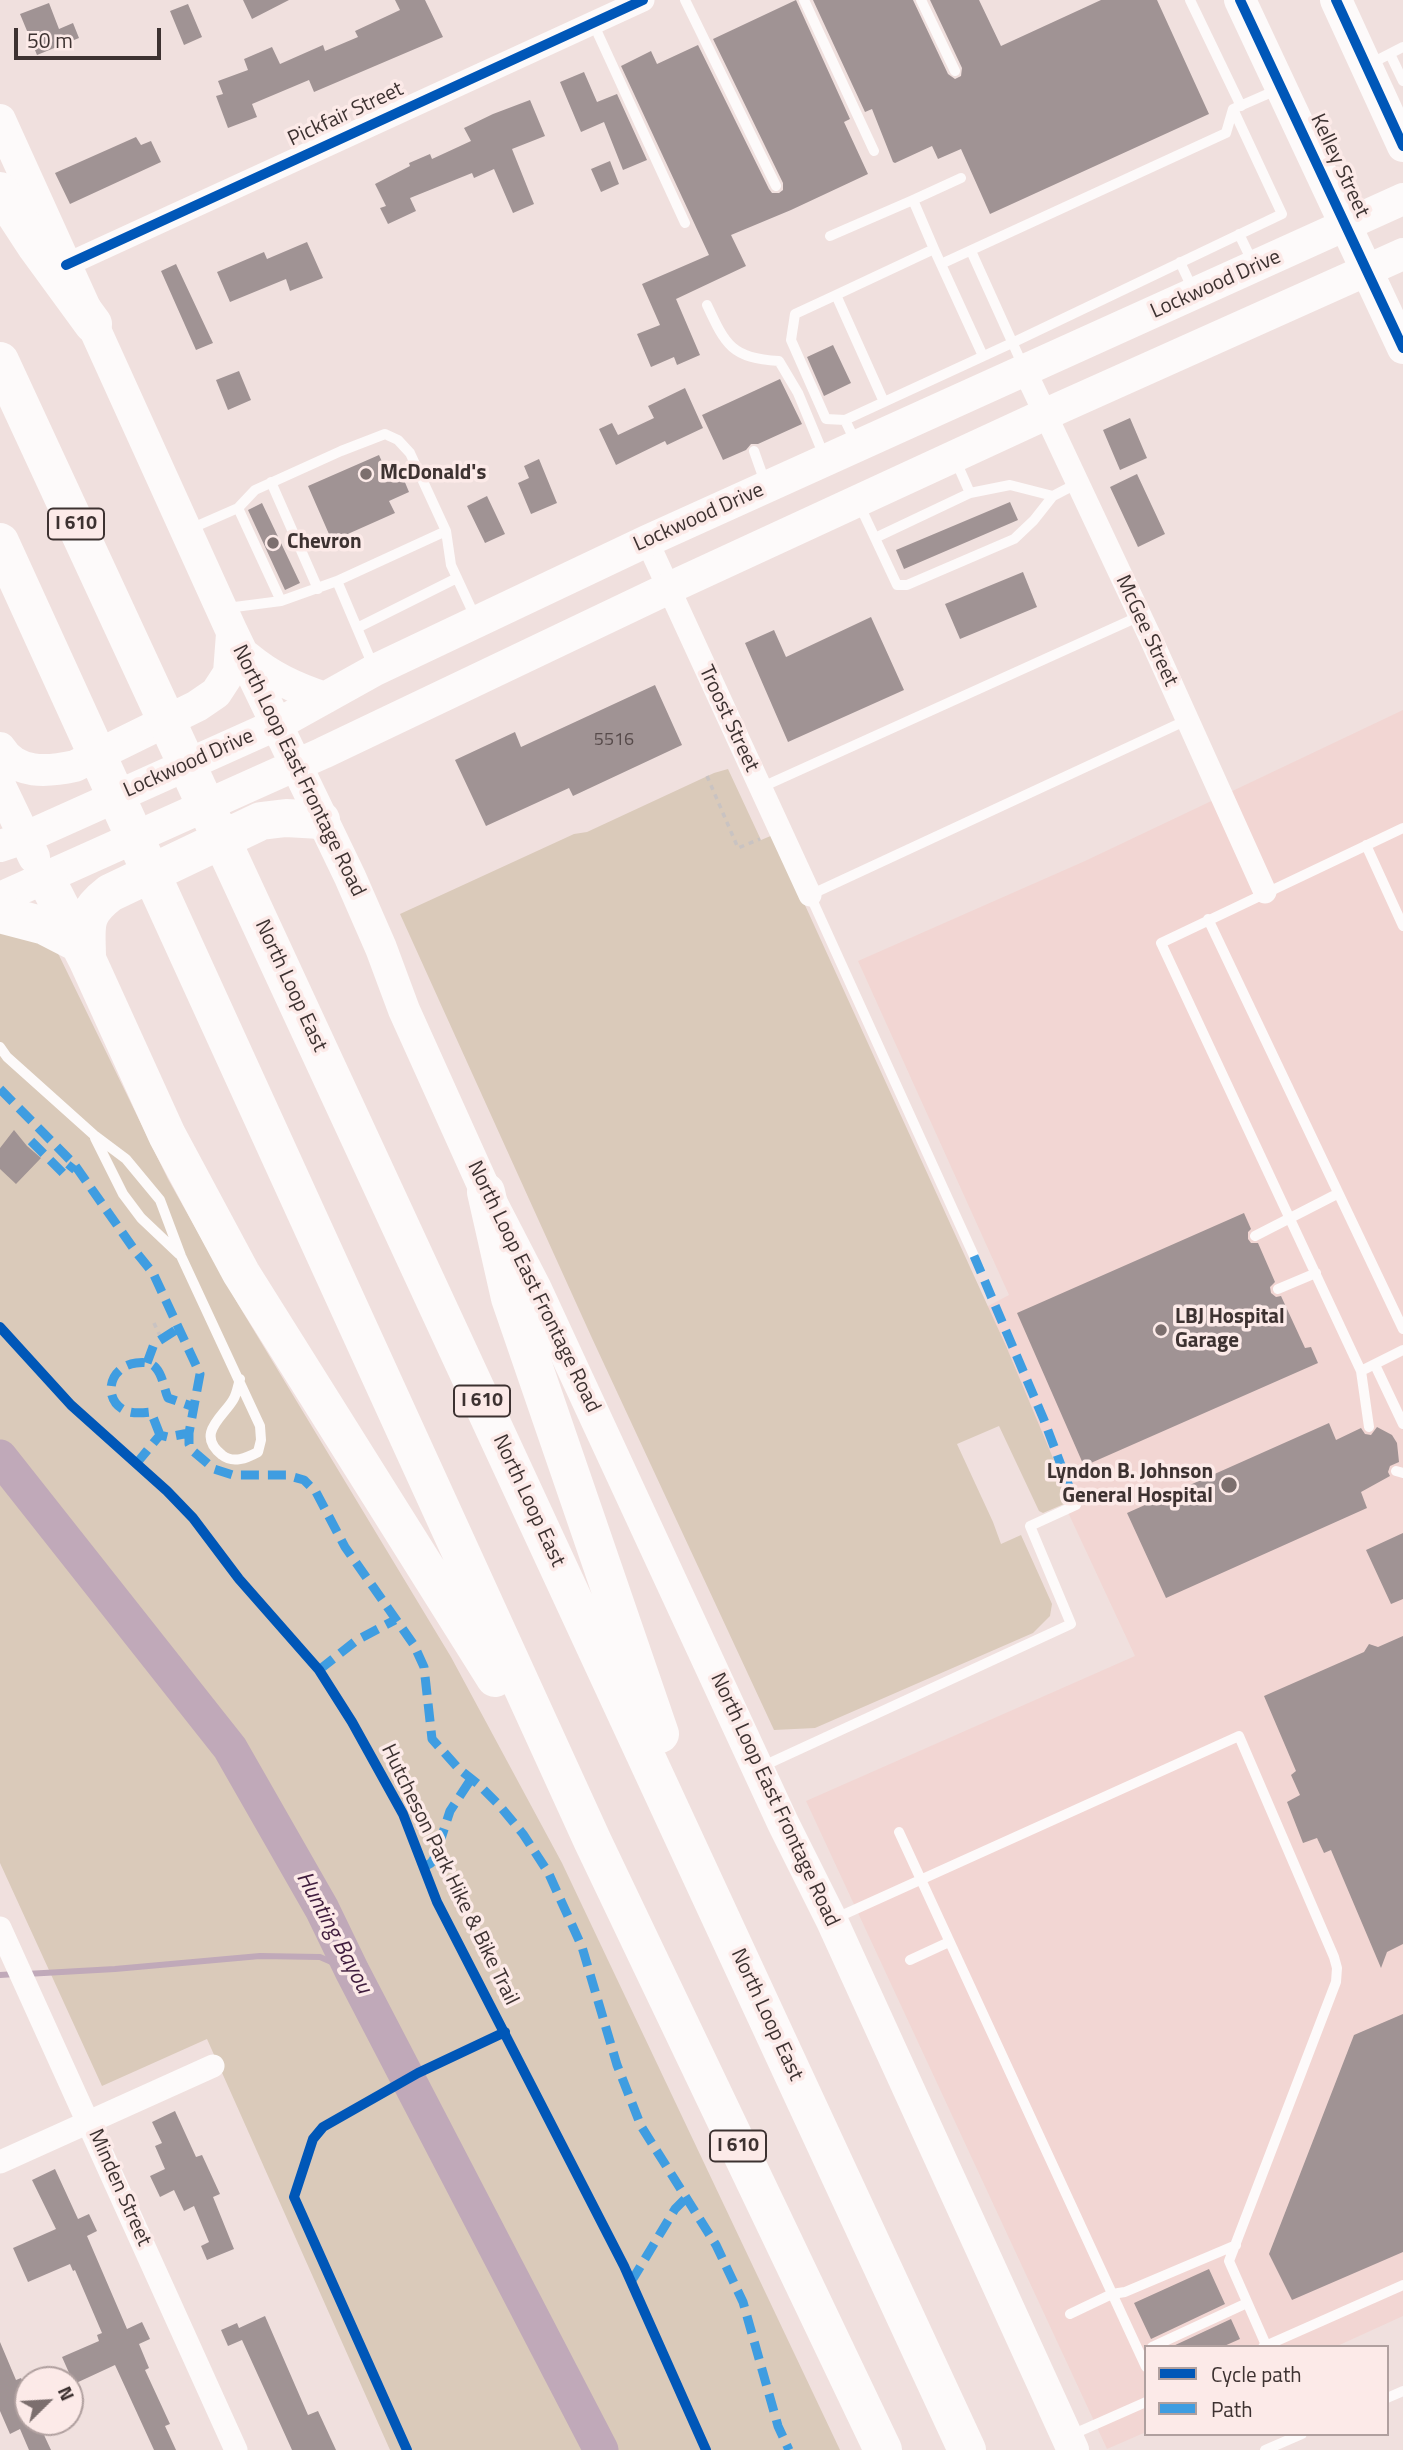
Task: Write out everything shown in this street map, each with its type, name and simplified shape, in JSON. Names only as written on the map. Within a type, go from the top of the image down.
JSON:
[{"type":"highway","points":[[0,191],[93,324]]},
{"type":"highway","name":"North Loop East","points":[[0,361],[967,2450]]},
{"type":"highway","name":"I 610","points":[[0,542],[593,1842],[883,2450]]},
{"type":"highway","points":[[84,952],[87,919],[93,909],[110,893],[261,821],[276,818],[321,820]]},
{"type":"highway","points":[[45,877],[84,952],[167,1135],[241,1273],[485,1660],[593,1842]]},
{"type":"highway","points":[[0,914],[45,926],[84,952]]},
{"type":"highway","points":[[486,1192],[510,1298],[724,1925]]},
{"type":"main road","name":"Kelley Street","points":[[1240,0],[1403,348]]},
{"type":"main road","points":[[1336,0],[1378,60],[1400,131]]},
{"type":"main road","name":"North Loop East Frontage Road","points":[[0,120],[231,631],[350,877],[404,1010],[486,1192],[535,1287],[783,1823],[843,1914],[1070,2444]]},
{"type":"main road","name":"Lockwood Drive","points":[[12,842],[278,724],[375,670],[647,541],[826,461],[851,433],[945,389],[1025,371],[1403,199]]},
{"type":"main road","points":[[0,898],[296,765],[954,456],[1403,254]]},
{"type":"main road","points":[[231,631],[265,672],[285,684],[325,698]]},
{"type":"main road","points":[[0,748],[9,760],[26,769],[55,770],[75,766],[207,701],[229,674],[231,631]]},
{"type":"main road","points":[[0,786],[12,842],[45,877]]},
{"type":"street","name":"Pickfair Street","points":[[66,265],[643,0]]},
{"type":"street","name":"McGee Street","points":[[1025,371],[1265,892]]},
{"type":"street","name":"Troost Street","points":[[647,541],[810,895]]},
{"type":"street","name":"Minden Street","points":[[0,1927],[236,2450]]},
{"type":"street","points":[[0,2162],[213,2066]]},
{"type":"lane","points":[[685,0],[776,186]]},
{"type":"lane","points":[[804,0],[874,151]]},
{"type":"lane","points":[[921,0],[955,71]]},
{"type":"lane","points":[[934,249],[795,314],[791,340],[826,419],[851,433],[884,402],[945,389],[983,356],[1282,214],[1191,0]]},
{"type":"lane","points":[[593,23],[685,223]]},
{"type":"lane","points":[[1403,47],[1378,60],[1403,81]]},
{"type":"lane","points":[[941,264],[1226,133],[1237,107],[1282,88]]},
{"type":"lane","points":[[830,236],[961,178]]},
{"type":"lane","points":[[913,200],[983,356]]},
{"type":"lane","points":[[1239,234],[1255,268]]},
{"type":"lane","points":[[971,251],[1025,371]]},
{"type":"lane","points":[[1180,262],[1195,295]]},
{"type":"lane","points":[[836,295],[884,402]]},
{"type":"lane","points":[[707,306],[728,346],[740,353],[779,361],[798,393],[826,461]]},
{"type":"lane","points":[[185,531],[238,508],[255,490],[271,482],[385,434],[410,453],[446,531],[451,565],[477,622]]},
{"type":"lane","points":[[754,452],[767,487]]},
{"type":"lane","points":[[954,456],[970,493]]},
{"type":"lane","points":[[271,482],[318,589]]},
{"type":"lane","points":[[858,501],[897,585],[907,585],[1014,539],[1053,496],[1077,483]]},
{"type":"lane","points":[[875,538],[970,493],[1010,485],[1053,496]]},
{"type":"lane","points":[[238,508],[281,601]]},
{"type":"lane","points":[[231,631],[281,601],[337,582],[446,531]]},
{"type":"lane","points":[[357,628],[457,578]]},
{"type":"lane","points":[[337,582],[375,670]]},
{"type":"lane","points":[[760,788],[1140,616]]},
{"type":"lane","points":[[974,1256],[810,895],[1187,720]]},
{"type":"lane","points":[[1369,1427],[1361,1371],[1161,943],[1403,828]]},
{"type":"lane","points":[[1366,845],[1403,926]]},
{"type":"lane","points":[[1208,919],[1403,1329]]},
{"type":"lane","points":[[0,1047],[7,1057],[94,1135],[125,1159],[160,1200],[181,1256],[240,1379],[260,1426],[261,1440],[258,1451],[235,1460],[225,1458],[215,1449],[212,1426],[234,1399],[240,1379]]},
{"type":"lane","points":[[94,1135],[123,1194],[141,1218],[181,1256]]},
{"type":"lane","points":[[1255,1236],[1337,1194]]},
{"type":"lane","points":[[1278,1289],[1315,1273]]},
{"type":"lane","points":[[1361,1371],[1403,1350]]},
{"type":"lane","points":[[1375,1365],[1403,1423]]},
{"type":"lane","points":[[758,1768],[1071,1624],[1030,1526],[1076,1505]]},
{"type":"lane","points":[[843,1914],[1239,1736],[1337,1968],[1336,1982],[1229,2260],[1265,2345]]},
{"type":"lane","points":[[899,1832],[1112,2294],[1142,2351]]},
{"type":"lane","points":[[910,1960],[949,1942]]},
{"type":"lane","points":[[1070,2314],[1112,2294],[1125,2292],[1236,2245]]},
{"type":"lane","points":[[1267,2345],[1403,2285]]},
{"type":"lane","points":[[1156,2345],[1247,2303]]},
{"type":"lane","points":[[1070,2444],[1144,2403]]},
{"type":"lane","points":[[1265,2450],[1297,2436]]},
{"type":"path","points":[[707,776],[738,848],[780,831]]},
{"type":"path","points":[[155,1323],[161,1338]]},
{"type":"shaded area","name":"Lyndon B. Johnson General Hospital","points":[[1403,710],[1403,2316],[1339,2345],[1144,2345],[1144,2433],[1107,2449],[806,1801],[1135,1656],[975,1313],[1009,1295],[858,961],[1085,861]]},
{"type":"shaded area","points":[[728,769],[761,840],[773,835],[1006,1346],[1071,1501],[1043,1513],[1039,1511],[999,1426],[957,1444],[1001,1544],[1021,1535],[1052,1604],[1050,1616],[1033,1633],[815,1728],[774,1730],[591,1336],[400,914],[574,834],[587,832]]},
{"type":"shaded area","points":[[0,930],[53,943],[168,1179],[238,1304],[451,1657],[562,1863],[840,2450],[390,2450],[207,2039],[102,2086],[0,1863]]},
{"type":"building","points":[[243,0],[289,0],[252,19]]},
{"type":"building","points":[[395,0],[425,0],[443,37],[314,92],[309,80],[252,104],[257,117],[228,128],[216,96],[223,94],[218,81],[248,70],[244,59],[272,47],[280,64],[323,45],[325,51],[358,37],[355,31],[400,10]]},
{"type":"building","points":[[796,0],[850,119],[844,122],[868,174],[731,235],[746,266],[676,299],[700,355],[677,365],[674,357],[651,367],[637,334],[660,325],[642,284],[709,255],[621,66],[651,51],[657,64],[698,45],[769,189],[772,193],[779,193],[783,190],[783,183],[713,39]]},
{"type":"building","points":[[813,0],[913,0],[948,74],[955,79],[961,76],[962,68],[930,0],[979,0],[1001,46],[1101,0],[1157,0],[1209,114],[990,214],[961,149],[938,159],[932,146],[893,162],[872,109],[865,112]]},
{"type":"building","points":[[49,3],[59,29],[73,23],[79,38],[37,55],[20,14]]},
{"type":"building","points":[[188,4],[202,37],[184,45],[170,11]]},
{"type":"building","points":[[584,72],[597,102],[617,94],[647,160],[623,170],[604,122],[581,132],[560,82]]},
{"type":"building","points":[[530,100],[545,136],[512,149],[534,204],[513,213],[494,169],[474,178],[472,173],[410,198],[416,211],[388,224],[380,208],[386,206],[375,184],[410,166],[409,163],[430,154],[432,159],[471,141],[464,128]]},
{"type":"building","points":[[136,137],[141,145],[151,141],[161,162],[70,204],[55,173]]},
{"type":"building","points":[[610,161],[619,184],[601,192],[591,169]]},
{"type":"building","points":[[307,242],[323,278],[290,291],[286,279],[230,302],[217,272],[264,252],[267,259]]},
{"type":"building","points":[[176,264],[213,343],[196,350],[161,271]]},
{"type":"building","points":[[833,345],[851,383],[824,396],[807,357]]},
{"type":"building","points":[[239,371],[251,400],[228,410],[216,380]]},
{"type":"building","points":[[780,379],[802,424],[758,444],[751,444],[746,450],[723,460],[702,415]]},
{"type":"building","points":[[685,388],[703,428],[667,445],[665,441],[616,465],[599,429],[612,423],[618,435],[654,418],[648,406]]},
{"type":"building","points":[[1130,418],[1147,458],[1120,470],[1103,430]]},
{"type":"building","points":[[379,455],[387,473],[399,468],[409,492],[389,501],[395,513],[332,541],[308,486]]},
{"type":"building","points":[[539,459],[557,503],[531,514],[518,483],[529,478],[524,466]]},
{"type":"building","points":[[1137,474],[1165,534],[1138,547],[1110,487]]},
{"type":"building","points":[[487,496],[505,534],[485,543],[467,506]]},
{"type":"building","points":[[1010,502],[1018,520],[904,569],[896,550]]},
{"type":"building","points":[[262,503],[300,583],[285,590],[248,510]]},
{"type":"building","points":[[1023,572],[1037,607],[960,639],[945,604]]},
{"type":"building","points":[[871,617],[904,690],[788,742],[745,643],[774,630],[786,657]]},
{"type":"building","points":[[655,685],[682,745],[573,796],[569,788],[486,826],[455,760],[515,732],[521,747]]},
{"type":"building","points":[[14,1130],[41,1158],[16,1184],[0,1169],[0,1148]]},
{"type":"building","name":"LBJ Hospital Garage","points":[[1244,1213],[1251,1229],[1248,1239],[1251,1243],[1258,1243],[1275,1282],[1270,1287],[1271,1293],[1276,1297],[1281,1296],[1305,1348],[1311,1347],[1318,1363],[1084,1466],[1017,1313]]},
{"type":"building","points":[[1329,1423],[1336,1440],[1361,1428],[1365,1434],[1371,1435],[1377,1427],[1392,1435],[1397,1443],[1399,1462],[1390,1466],[1390,1476],[1361,1492],[1367,1508],[1166,1598],[1127,1513]]},
{"type":"building","points":[[1403,1533],[1403,1599],[1391,1604],[1366,1550]]},
{"type":"building","points":[[1403,1636],[1403,1944],[1387,1952],[1381,1968],[1331,1850],[1324,1853],[1317,1838],[1303,1843],[1287,1802],[1300,1795],[1291,1775],[1296,1771],[1264,1696],[1364,1652],[1369,1644],[1378,1647]]},
{"type":"building","points":[[1403,2014],[1403,2252],[1292,2300],[1269,2254],[1354,2035]]},
{"type":"building","points":[[175,2111],[196,2157],[202,2155],[220,2194],[213,2197],[234,2249],[207,2260],[201,2246],[209,2242],[194,2206],[184,2211],[174,2190],[160,2197],[150,2176],[165,2169],[155,2146],[162,2143],[152,2122]]},
{"type":"building","points":[[55,2169],[78,2219],[89,2214],[97,2231],[87,2236],[127,2329],[142,2322],[150,2339],[139,2344],[149,2368],[145,2370],[170,2424],[165,2426],[176,2450],[154,2450],[115,2365],[84,2379],[84,2366],[66,2366],[62,2357],[99,2341],[97,2335],[102,2333],[70,2264],[28,2282],[13,2248],[56,2229],[32,2180]]},
{"type":"building","points":[[1209,2269],[1225,2304],[1151,2339],[1134,2303]]},
{"type":"building","points":[[265,2316],[308,2415],[318,2411],[336,2450],[292,2450],[242,2340],[228,2346],[221,2330],[237,2323],[239,2328]]},
{"type":"building","points":[[1231,2319],[1240,2339],[1226,2345],[1175,2345]]},
{"type":"building","points":[[0,2342],[14,2375],[14,2432],[10,2434],[0,2411]]},
{"type":"building","points":[[23,2436],[44,2436],[51,2450],[29,2450]]},
{"type":"waterway","name":"Hunting Bayou","points":[[0,1457],[230,1748],[322,1909],[601,2450]]},
{"type":"waterway","points":[[26,1974],[260,1956],[320,1957],[352,1971]]},
{"type":"waterway","points":[[0,1975],[16,1974]]},
{"type":"marked path","points":[[0,1089],[74,1164],[153,1273],[200,1374],[189,1433],[189,1444],[193,1451],[214,1469],[233,1475],[286,1475],[304,1480],[316,1492],[345,1547],[414,1645],[424,1667],[432,1739],[459,1769],[499,1805],[523,1834],[548,1872],[582,1947],[617,2065],[641,2126],[716,2245],[743,2302],[778,2426],[789,2450]]},
{"type":"marked path","points":[[31,1141],[65,1175],[74,1164]]},
{"type":"marked path","points":[[974,1256],[1044,1420],[1076,1505]]},
{"type":"marked path","points":[[147,1363],[154,1344],[179,1328]]},
{"type":"marked path","points":[[160,1435],[151,1412],[124,1410],[113,1399],[112,1384],[119,1370],[136,1363],[152,1365],[160,1375],[168,1398],[194,1407]]},
{"type":"marked path","points":[[136,1464],[160,1435],[168,1437],[189,1433]]},
{"type":"marked path","points":[[319,1670],[357,1640],[395,1620]]},
{"type":"marked path","points":[[424,1867],[435,1857],[450,1811],[471,1779]]},
{"type":"marked path","points":[[631,2282],[675,2209],[687,2197]]},
{"type":"cycle path","points":[[66,265],[643,0]]},
{"type":"cycle path","points":[[1240,0],[1403,348]]},
{"type":"cycle path","points":[[1336,0],[1403,146]]},
{"type":"cycle path","name":"Hutcheson Park Hike & Bike Trail","points":[[0,1327],[71,1405],[167,1491],[193,1518],[239,1579],[319,1670],[352,1722],[403,1814],[437,1902],[624,2266],[706,2450]]},
{"type":"cycle path","points":[[407,2450],[294,2197],[313,2139],[323,2127],[418,2073],[505,2032]]},
{"type":"place","name":"McDonald's","points":[[366,474]]},
{"type":"place","name":"Chevron","points":[[273,543]]},
{"type":"place","name":"LBJ Hospital Garage","points":[[1161,1330]]},
{"type":"place","name":"Lyndon B. Johnson General Hospital","points":[[1229,1485]]}]
